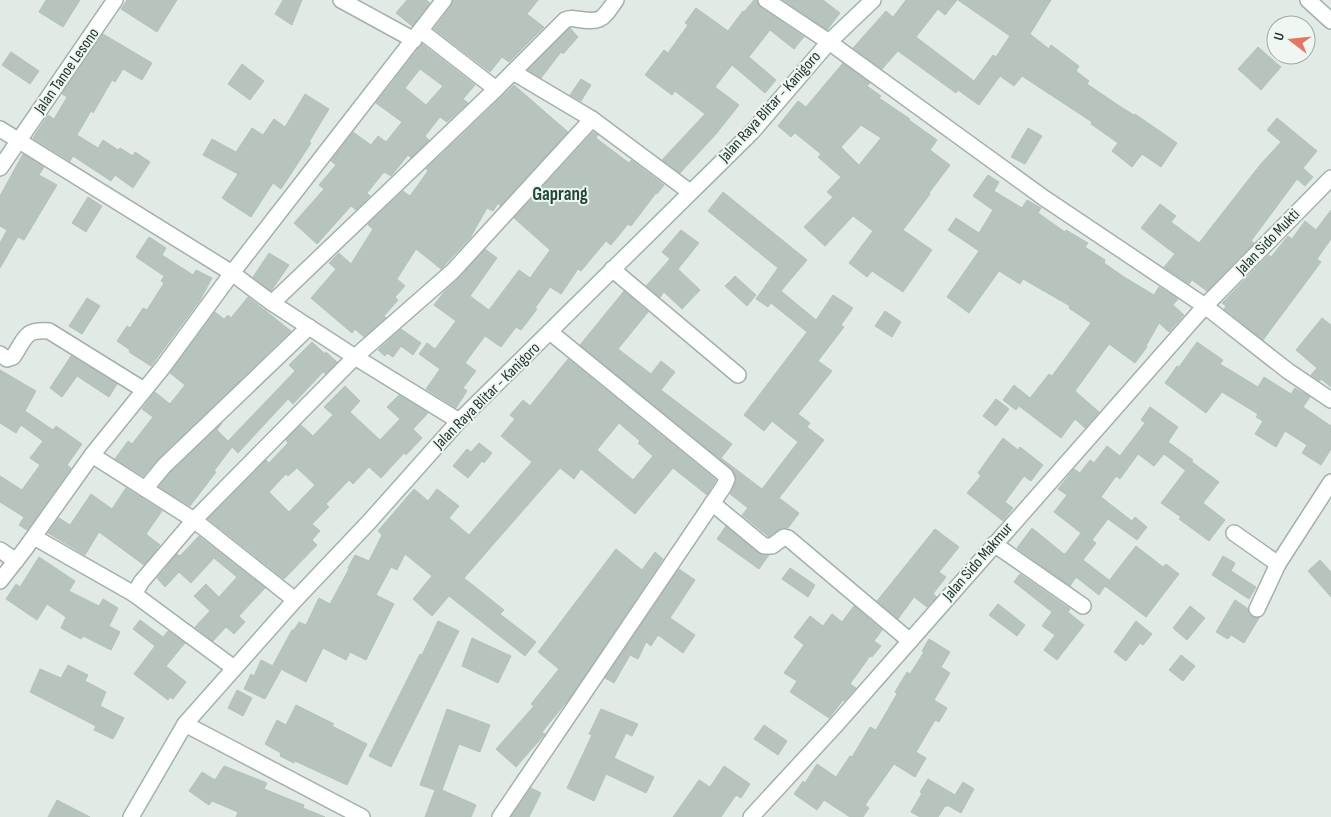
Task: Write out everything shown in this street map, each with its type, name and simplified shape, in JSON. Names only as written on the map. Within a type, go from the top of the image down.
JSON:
[{"type":"street","name":"Jalan Tanoe Lesono","points":[[0,168],[115,0]]},
{"type":"street","points":[[341,0],[418,35],[496,89]]},
{"type":"street","points":[[0,582],[92,455],[163,367],[232,273],[444,0]]},
{"type":"street","points":[[272,303],[496,89],[565,20],[572,18],[598,20],[605,15],[616,0]]},
{"type":"street","points":[[766,0],[829,42],[1044,198],[1205,306],[1288,370],[1331,400]]},
{"type":"street","name":"Jalan Raya Blitar - Kanigoro","points":[[131,817],[185,724],[295,600],[459,421],[752,132],[829,42],[873,0]]},
{"type":"street","points":[[1308,0],[1331,21]]},
{"type":"street","points":[[513,72],[592,119],[690,192]]},
{"type":"street","points":[[134,594],[142,581],[194,520],[355,357],[453,272],[592,119]]},
{"type":"street","points":[[0,129],[232,273],[272,303],[459,421]]},
{"type":"street","name":"Jalan Sido Mukti","points":[[1205,306],[1331,178]]},
{"type":"street","points":[[612,269],[738,375]]},
{"type":"street","name":"Jalan Sido Makmur","points":[[751,817],[835,726],[1205,306]]},
{"type":"street","points":[[145,489],[164,466],[309,326]]},
{"type":"street","points":[[0,354],[7,359],[14,358],[29,333],[36,330],[49,331],[144,390]]},
{"type":"street","points":[[500,817],[726,483],[725,475],[550,332]]},
{"type":"street","points":[[92,455],[194,520],[295,600]]},
{"type":"street","points":[[1257,609],[1278,564],[1331,482]]},
{"type":"street","points":[[712,503],[764,546],[772,546],[784,537],[788,538],[910,641]]},
{"type":"street","points":[[1234,532],[1278,564]]},
{"type":"street","points":[[34,537],[134,594],[234,668]]},
{"type":"street","points":[[994,544],[1083,606]]},
{"type":"street","points":[[0,550],[16,561]]},
{"type":"street","points":[[185,724],[362,817]]},
{"type":"building","points":[[46,0],[80,0],[63,27],[39,12]]},
{"type":"building","points":[[127,0],[177,0],[157,32],[121,9]]},
{"type":"building","points":[[283,0],[302,0],[292,25],[275,14]]},
{"type":"building","points":[[407,0],[426,0],[430,3],[412,26],[396,13]]},
{"type":"building","points":[[453,0],[538,0],[527,14],[544,27],[509,62],[502,57],[490,72],[434,29],[451,6]]},
{"type":"building","points":[[754,0],[757,0],[761,8],[804,37],[794,49],[770,30],[749,57],[776,80],[765,93],[732,65],[715,87],[739,105],[716,134],[680,173],[662,160],[705,114],[675,91],[672,95],[645,75],[664,50],[668,53],[688,25],[685,23],[696,8],[728,31]]},
{"type":"building","points":[[783,0],[823,0],[840,13],[827,30]]},
{"type":"building","points":[[906,0],[957,0],[945,15],[938,9],[916,37],[974,81],[993,55],[996,57],[1010,36],[958,0],[1051,0],[1030,34],[1049,49],[1051,45],[1079,66],[1076,71],[1089,81],[1087,84],[1177,143],[1161,167],[1142,154],[1132,167],[1112,151],[1118,143],[1091,124],[1092,122],[1022,76],[1014,86],[1000,76],[979,105],[958,90],[956,93],[898,51],[882,69],[853,48],[886,11],[893,17]]},
{"type":"building","points":[[570,28],[578,37],[563,54],[561,52],[541,78],[528,70]]},
{"type":"building","points":[[103,34],[152,63],[142,80],[123,69],[115,82],[112,80],[93,113],[91,111],[77,135],[98,148],[103,140],[118,150],[120,148],[133,156],[135,152],[150,162],[133,188],[115,175],[111,181],[73,156],[70,161],[33,138],[48,115],[54,119],[67,97],[62,94]]},
{"type":"building","points":[[422,44],[475,85],[463,99],[468,103],[447,122],[440,117],[425,136],[429,140],[411,158],[408,155],[391,176],[384,172],[367,193],[370,196],[356,210],[351,206],[317,244],[294,223],[324,189],[319,185],[336,165],[331,161],[353,132],[371,145],[378,136],[386,142],[402,122],[376,103]],"holes":[[[420,69],[443,86],[426,105],[405,88]]]},
{"type":"building","points":[[1258,47],[1266,54],[1266,65],[1279,65],[1281,67],[1261,90],[1238,69]]},
{"type":"building","points":[[11,52],[39,71],[30,84],[2,65]]},
{"type":"building","points":[[843,63],[870,83],[867,86],[881,96],[879,98],[937,140],[930,150],[950,165],[903,230],[932,250],[903,292],[872,271],[867,277],[849,263],[873,231],[853,216],[825,246],[804,227],[833,197],[827,192],[841,177],[818,157],[821,154],[795,133],[791,137],[778,126],[798,101],[806,107]],"holes":[[[861,125],[881,138],[859,165],[841,147]]]},
{"type":"building","points":[[242,64],[264,81],[250,100],[228,84]]},
{"type":"building","points":[[581,79],[591,85],[581,101],[570,95]]},
{"type":"building","points":[[514,85],[568,132],[500,206],[498,203],[493,211],[487,208],[470,238],[441,269],[416,249],[397,279],[405,286],[395,297],[398,300],[384,316],[386,318],[364,337],[355,329],[352,333],[311,298],[336,269],[329,263],[339,253],[351,264],[373,229],[368,225],[369,223],[403,191],[410,196],[428,171],[426,169]]},
{"type":"building","points":[[305,94],[329,109],[309,142],[311,143],[281,189],[273,183],[251,217],[222,198],[238,174],[203,155],[212,139],[236,152],[252,128],[263,135],[274,119],[285,127]]},
{"type":"building","points":[[1277,118],[1317,151],[1303,168],[1313,177],[1305,186],[1297,179],[1251,241],[1254,243],[1207,291],[1192,280],[1189,284],[1164,267],[1175,254],[1141,228],[1160,204],[1176,216],[1171,222],[1199,243],[1260,165],[1281,142],[1267,130]]},
{"type":"building","points":[[1028,128],[1042,136],[1025,164],[1011,157]]},
{"type":"building","points":[[593,132],[598,135],[596,138],[629,163],[631,160],[664,185],[631,226],[628,224],[611,245],[606,241],[581,271],[578,269],[561,294],[550,287],[535,308],[537,309],[521,330],[516,327],[501,347],[485,336],[465,363],[476,371],[463,388],[467,391],[456,408],[426,389],[440,369],[419,354],[427,343],[435,349],[456,321],[434,305],[485,249],[497,258],[470,296],[489,310],[519,270],[530,278],[550,250],[514,218]]},
{"type":"building","points":[[23,154],[44,167],[39,175],[57,185],[24,240],[18,237],[0,268],[0,243],[7,230],[0,226],[0,196]]},
{"type":"building","points":[[988,175],[999,182],[994,191],[1022,208],[1027,200],[1041,208],[1038,213],[1065,232],[1066,230],[1088,243],[1085,247],[1105,260],[1104,263],[1124,277],[1154,295],[1159,287],[1178,299],[1173,305],[1184,315],[1169,332],[1159,323],[1147,347],[1135,363],[1109,344],[1075,391],[1099,412],[1085,428],[1075,419],[1061,438],[1019,406],[1016,410],[1003,400],[1014,385],[1030,398],[1049,374],[1052,376],[1091,323],[1069,308],[1070,306],[1023,279],[1020,284],[999,271],[969,313],[947,297],[979,251],[948,230],[956,218],[979,233],[993,210],[973,196]]},
{"type":"building","points":[[723,192],[807,260],[781,291],[816,320],[833,295],[853,308],[841,325],[844,327],[818,361],[832,371],[798,414],[810,423],[807,427],[824,440],[779,498],[799,513],[788,528],[782,528],[769,537],[742,515],[748,508],[730,494],[736,479],[731,468],[580,345],[624,291],[648,312],[618,349],[651,374],[661,361],[675,372],[661,390],[732,444],[721,458],[762,489],[798,442],[772,421],[764,431],[744,415],[807,332],[771,303],[768,307],[756,299],[778,268],[708,211]]},
{"type":"building","points":[[88,197],[102,206],[86,232],[72,223]]},
{"type":"building","points":[[1331,210],[1331,239],[1317,259],[1321,262],[1263,340],[1224,309],[1226,306],[1222,303],[1269,255],[1271,257],[1288,236],[1292,239],[1305,221],[1316,230]]},
{"type":"building","points":[[681,230],[699,243],[678,269],[700,290],[682,309],[664,292],[660,297],[646,286],[670,259],[662,252]]},
{"type":"building","points":[[149,237],[166,248],[162,255],[193,275],[196,270],[212,278],[200,300],[151,366],[129,352],[130,350],[117,341],[127,326],[130,328],[143,308],[147,310],[164,283],[161,281],[164,276],[136,257]]},
{"type":"building","points":[[269,253],[289,265],[271,291],[253,277]]},
{"type":"building","points":[[735,276],[756,295],[747,306],[725,286]]},
{"type":"building","points":[[248,297],[291,331],[158,459],[143,476],[115,459],[128,441],[132,444],[153,417],[142,409],[155,392],[170,404],[185,385],[170,373],[215,312],[224,319],[228,315],[231,318]]},
{"type":"building","points":[[87,298],[100,306],[82,334],[69,326]]},
{"type":"building","points":[[885,311],[901,322],[892,337],[875,326]]},
{"type":"building","points":[[1322,318],[1331,325],[1331,387],[1321,379],[1320,381],[1311,375],[1317,368],[1296,350]]},
{"type":"building","points":[[401,329],[421,343],[413,355],[401,346],[393,357],[387,353],[385,356],[378,350]]},
{"type":"building","points":[[312,342],[337,362],[325,374],[323,372],[293,404],[288,399],[238,453],[232,447],[190,506],[159,487],[171,472],[222,423],[217,430],[228,441],[295,371],[289,365]]},
{"type":"building","points":[[1197,342],[1223,360],[1220,364],[1258,387],[1264,377],[1291,394],[1295,388],[1310,397],[1303,407],[1331,426],[1331,449],[1321,465],[1302,453],[1307,445],[1285,431],[1276,447],[1255,434],[1263,421],[1256,417],[1258,414],[1222,392],[1206,413],[1165,383]]},
{"type":"building","points":[[71,356],[117,384],[109,397],[77,376],[62,397],[50,388]]},
{"type":"building","points":[[568,359],[716,480],[707,495],[673,468],[635,514],[581,469],[574,479],[560,468],[464,578],[504,610],[500,614],[536,642],[525,656],[449,596],[432,616],[413,599],[432,576],[405,554],[397,570],[391,567],[376,595],[394,604],[366,660],[350,652],[346,660],[323,648],[306,682],[273,665],[292,630],[294,630],[299,622],[306,625],[319,598],[330,604],[355,555],[369,561],[382,535],[378,531],[414,489],[428,501],[437,489],[459,506],[449,518],[469,535],[532,462],[501,436],[515,419],[510,415],[523,400],[530,406]],"holes":[[[619,423],[640,441],[638,443],[653,456],[633,480],[597,450]]]},
{"type":"building","points":[[0,370],[36,391],[25,411],[53,430],[56,426],[82,444],[67,465],[71,468],[27,530],[19,525],[24,517],[0,502],[0,476],[22,490],[40,465],[30,458],[43,441],[21,425],[16,433],[0,423]]},
{"type":"building","points":[[345,386],[360,401],[350,412],[380,440],[400,419],[387,407],[399,395],[428,413],[413,429],[422,438],[406,455],[404,453],[381,478],[369,467],[353,484],[349,480],[326,504],[329,507],[312,524],[320,531],[312,540],[317,545],[284,579],[208,519],[266,460],[269,463],[288,443],[286,440],[301,425],[313,436],[333,415],[324,407]],"holes":[[[297,468],[315,485],[289,512],[269,492],[286,474],[288,476]]]},
{"type":"building","points":[[996,399],[1009,409],[996,426],[983,416]]},
{"type":"building","points":[[1150,407],[1178,427],[1168,442],[1193,460],[1185,470],[1164,454],[1154,466],[1138,454],[1120,479],[1116,476],[1101,497],[1132,521],[1135,517],[1147,527],[1137,540],[1108,519],[1092,540],[1096,543],[1083,560],[1109,580],[1099,595],[1076,577],[1070,586],[1017,548],[1032,528],[1064,554],[1066,553],[1081,533],[1054,512],[1067,495],[1058,489],[1074,469],[1080,473],[1090,460],[1094,463],[1107,446],[1120,456],[1145,423],[1141,420]]},
{"type":"building","points":[[1003,438],[1018,450],[1020,447],[1043,465],[1031,481],[1024,476],[1005,502],[1013,508],[1003,521],[967,493],[981,476],[978,473]]},
{"type":"building","points":[[479,443],[492,453],[484,463],[482,461],[468,478],[453,466],[467,449],[471,452]]},
{"type":"building","points":[[1192,462],[1219,482],[1203,503],[1225,520],[1209,541],[1161,503]]},
{"type":"building","points":[[126,488],[162,511],[146,534],[160,545],[144,565],[99,532],[85,555],[48,533],[59,518],[70,525],[91,494],[112,509]]},
{"type":"building","points":[[726,526],[758,553],[769,555],[759,569],[717,539]]},
{"type":"building","points":[[935,529],[959,547],[939,572],[946,577],[933,594],[937,597],[927,607],[914,597],[898,619],[877,601]]},
{"type":"building","points":[[199,536],[265,588],[239,616],[245,622],[234,634],[226,627],[213,641],[195,627],[210,611],[194,596],[206,584],[219,597],[237,577],[214,558],[191,583],[179,572],[165,587],[157,578],[177,554],[180,556]]},
{"type":"building","points":[[1136,546],[1163,567],[1166,564],[1179,574],[1146,617],[1105,586]]},
{"type":"building","points":[[616,549],[642,570],[655,552],[663,559],[569,699],[542,732],[545,734],[516,767],[496,749],[534,706],[531,704],[559,669],[538,652]]},
{"type":"building","points":[[1223,556],[1235,563],[1231,571],[1256,587],[1249,599],[1212,575]]},
{"type":"building","points":[[39,557],[75,581],[69,591],[99,606],[103,599],[118,608],[109,626],[120,632],[111,650],[83,636],[81,639],[61,628],[66,617],[47,604],[37,620],[6,599],[16,584],[20,587]]},
{"type":"building","points":[[1320,560],[1331,572],[1331,597],[1308,571]]},
{"type":"building","points":[[790,568],[815,585],[808,597],[782,579]]},
{"type":"building","points":[[679,569],[695,580],[670,618],[695,635],[683,653],[658,635],[651,646],[646,642],[638,659],[630,655],[614,683],[605,678]]},
{"type":"building","points":[[1020,574],[1070,609],[1068,612],[1084,625],[1057,660],[1044,650],[1055,635],[1042,626],[1052,612],[1014,582]]},
{"type":"building","points":[[1235,600],[1247,608],[1249,614],[1253,617],[1259,618],[1244,643],[1231,635],[1228,639],[1216,632]]},
{"type":"building","points":[[998,604],[1025,625],[1017,636],[989,615]]},
{"type":"building","points":[[854,606],[882,630],[874,641],[881,646],[872,657],[870,656],[850,684],[856,688],[843,700],[829,718],[790,692],[797,681],[784,673],[804,645],[794,637],[810,616],[823,626],[832,614],[842,622]]},
{"type":"building","points":[[1190,606],[1205,618],[1187,640],[1173,628]]},
{"type":"building","points":[[140,620],[163,637],[168,631],[185,643],[166,666],[186,682],[173,699],[170,697],[168,700],[134,674],[155,646],[133,629]]},
{"type":"building","points":[[438,621],[459,631],[391,767],[369,756]]},
{"type":"building","points":[[1136,621],[1152,634],[1143,645],[1140,643],[1126,661],[1114,652]]},
{"type":"building","points":[[472,638],[511,656],[498,683],[462,666]]},
{"type":"building","points":[[929,639],[950,652],[941,667],[950,673],[934,700],[947,708],[939,722],[935,720],[916,752],[926,758],[915,777],[894,764],[865,805],[869,808],[863,817],[850,817],[824,800],[817,810],[794,794],[803,781],[805,783],[817,764],[836,777],[850,756],[852,757],[870,727],[876,730],[897,694],[895,692],[907,672],[910,674],[924,652],[922,651]]},
{"type":"building","points":[[1181,655],[1195,666],[1183,681],[1169,670]]},
{"type":"building","points":[[261,660],[281,670],[265,699],[244,689],[251,674],[254,676]]},
{"type":"building","points":[[68,665],[88,675],[85,681],[106,692],[100,706],[124,718],[113,739],[94,730],[96,726],[30,692],[40,669],[61,678]]},
{"type":"building","points":[[237,690],[252,698],[243,716],[228,708]]},
{"type":"building","points":[[296,705],[334,724],[332,726],[367,744],[347,785],[280,756],[281,753],[265,744],[277,720],[286,725]]},
{"type":"building","points":[[447,709],[490,725],[480,752],[459,744],[442,790],[476,805],[471,817],[425,817],[435,790],[420,785]]},
{"type":"building","points":[[601,709],[638,724],[632,736],[626,733],[614,758],[654,777],[646,793],[606,774],[594,801],[567,788],[592,735],[589,734]]},
{"type":"building","points":[[764,725],[787,741],[778,755],[754,739]]},
{"type":"building","points":[[224,766],[267,783],[264,789],[304,805],[303,808],[325,817],[236,817],[238,812],[212,801],[209,805],[189,791],[202,772],[215,780]]},
{"type":"building","points":[[724,766],[750,784],[741,798],[736,795],[721,817],[673,817],[699,780],[710,787]]},
{"type":"building","points":[[928,779],[955,795],[963,782],[974,789],[961,813],[947,805],[938,817],[920,817],[911,812]]},
{"type":"building","points":[[531,788],[541,793],[529,817],[511,817]]},
{"type":"building","points":[[57,800],[90,817],[48,817]]},
{"type":"district","name":"Gaprang","points":[[560,194]]}]
